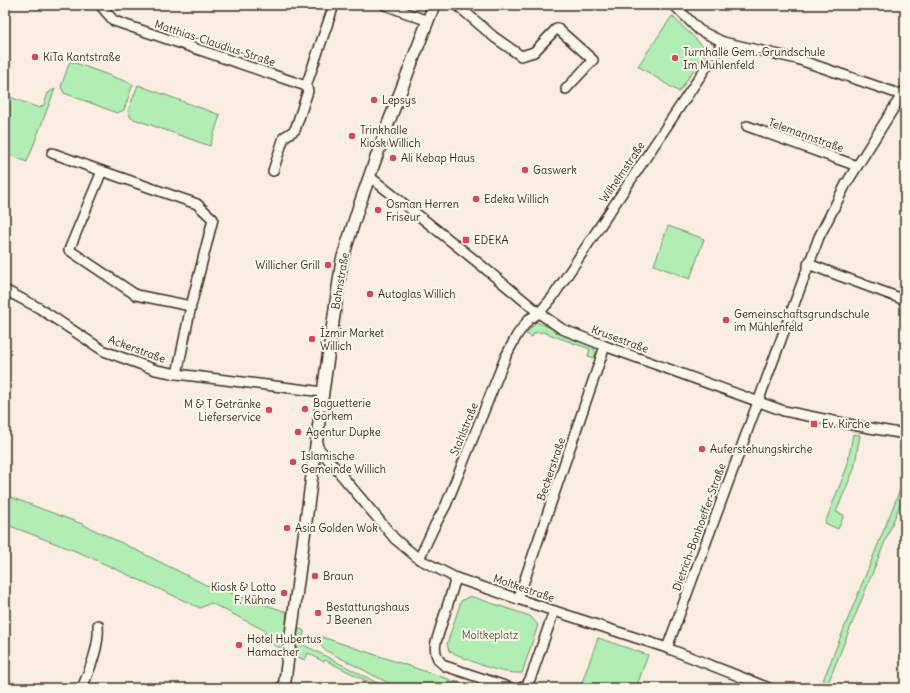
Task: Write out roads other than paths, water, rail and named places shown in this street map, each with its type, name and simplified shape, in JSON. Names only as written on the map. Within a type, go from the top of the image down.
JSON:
[{"type":"street","name":"Matthias-Claudius-Straße","points":[[100,5],[114,22],[306,86]]},
{"type":"street","points":[[273,171],[284,137],[295,130],[308,91],[306,86],[334,5]]},
{"type":"street","points":[[385,5],[428,21]]},
{"type":"street","name":"Bahnstraße","points":[[284,688],[342,260],[370,177],[434,5]]},
{"type":"street","points":[[457,5],[494,37],[521,56],[534,52],[557,28],[592,60],[566,89]]},
{"type":"street","points":[[674,5],[699,30],[722,42],[797,59],[903,92]]},
{"type":"street","name":"Wilhelmstraße","points":[[539,313],[559,288],[722,42]]},
{"type":"street","name":"Dietrich-Bonhoeffer-Straße","points":[[667,648],[759,402],[808,264],[827,220],[857,166],[903,92]]},
{"type":"street","name":"Telemannstraße","points":[[747,126],[857,166]]},
{"type":"street","points":[[52,153],[102,172],[197,204],[213,219],[191,306],[177,374]]},
{"type":"street","points":[[102,172],[69,250],[136,295],[191,306]]},
{"type":"street","name":"Krusestraße","points":[[370,177],[539,313],[562,329],[784,411],[905,434]]},
{"type":"street","points":[[808,264],[905,300]]},
{"type":"street","name":"Ackerstraße","points":[[5,290],[39,308],[104,351],[156,370],[177,374],[323,392]]},
{"type":"street","name":"Stahlstraße","points":[[419,559],[446,505],[506,356],[517,335],[530,319],[539,313]]},
{"type":"street","name":"Beckerstraße","points":[[518,600],[605,346]]},
{"type":"street","name":"Moltkestraße","points":[[316,445],[395,539],[419,559],[456,578],[518,600],[667,648],[769,688]]},
{"type":"street","points":[[456,578],[436,642],[435,653],[438,659],[445,666],[511,688]]},
{"type":"street","points":[[521,688],[527,685],[531,677],[554,611]]},
{"type":"street","points":[[82,688],[99,636],[98,625]]},
{"type":"place","name":"KiTa Kantstraße","points":[[35,57]]},
{"type":"place","name":"Turnhalle Gem.-Grundschule Im Mühlenfeld","points":[[675,58]]},
{"type":"place","name":"Lepsys","points":[[374,100]]},
{"type":"place","name":"Trinkhalle Kiosk Willich","points":[[352,136]]},
{"type":"place","name":"Ali Kebap Haus","points":[[393,158]]},
{"type":"place","name":"Gaswerk","points":[[525,170]]},
{"type":"place","name":"Edeka Willich","points":[[476,199]]},
{"type":"place","name":"Osman Herren Friseur","points":[[378,210]]},
{"type":"place","name":"EDEKA","points":[[466,240]]},
{"type":"place","name":"Willicher Grill","points":[[328,265]]},
{"type":"place","name":"Autoglas Willich","points":[[370,294]]},
{"type":"place","name":"Gemeinschaftsgrundschule im Mühlenfeld","points":[[726,320]]},
{"type":"place","name":"İzmir Market Willich","points":[[312,339]]},
{"type":"place","name":"Baguetterie Görkem","points":[[305,409]]},
{"type":"place","name":"M & T Getränke Lieferservice","points":[[269,410]]},
{"type":"place","name":"Ev. Kirche","points":[[814,424]]},
{"type":"place","name":"Agentur Dupke","points":[[298,432]]},
{"type":"place","name":"Auferstehungskirche","points":[[702,449]]},
{"type":"place","name":"Islamische Gemeinde Willich","points":[[293,462]]},
{"type":"place","name":"Asia Golden Wok","points":[[287,528]]},
{"type":"place","name":"Braun","points":[[315,576]]},
{"type":"place","name":"Kiosk & Lotto F. Kühne","points":[[284,593]]},
{"type":"place","name":"Bestattungshaus J Beenen","points":[[318,613]]},
{"type":"place","name":"Hotel Hubertus Hamacher","points":[[239,645]]},
{"type":"park label","name":"Moltkeplatz","points":[[490,635]]}]
